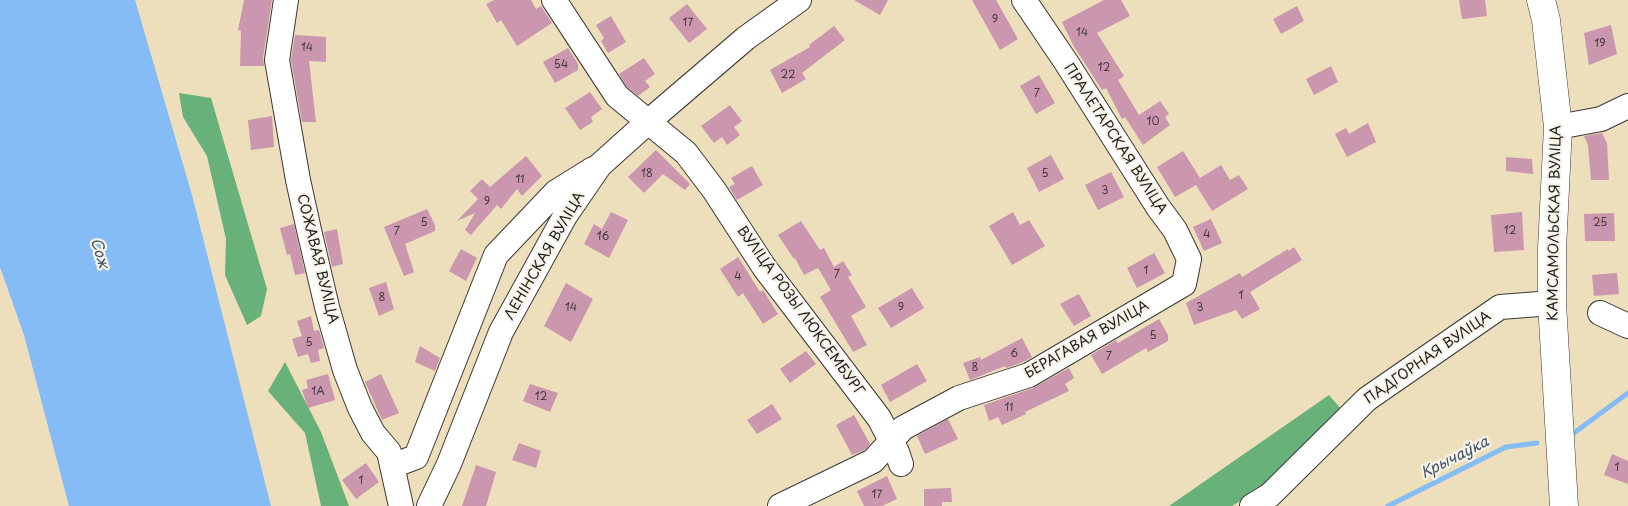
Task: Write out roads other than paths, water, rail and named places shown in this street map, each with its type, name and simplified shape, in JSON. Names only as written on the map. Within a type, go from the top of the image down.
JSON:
[{"type":"main road","name":"КАМСАМОЛЬСКАЯ ВУЛІЦА","points":[[1541,0],[1546,20],[1558,127],[1552,249],[1552,303],[1564,506]]},
{"type":"street","name":"СОЖАВАЯ ВУЛІЦА","points":[[286,0],[278,60],[296,171],[309,230],[327,307],[345,370],[360,408],[373,433],[389,452],[401,506]]},
{"type":"street","points":[[554,0],[617,96],[649,121]]},
{"type":"street","name":"ЛЕНІНСКАЯ ВУЛІЦА","points":[[429,506],[449,464],[501,332],[565,216],[600,165],[746,38],[800,0]]},
{"type":"street","name":"ПРАЛЕТАРСКАЯ ВУЛІЦА","points":[[1024,0],[1066,62],[1158,207],[1175,230],[1189,258],[1184,284]]},
{"type":"street","points":[[1558,127],[1601,119],[1628,106]]},
{"type":"street","name":"ВУЛІЦА РОЗЫ ЛЮКСЕМБУРГ","points":[[649,121],[686,153],[714,190],[764,267],[879,418],[901,464]]},
{"type":"street","points":[[392,466],[416,456],[496,255],[556,192],[600,165]]},
{"type":"street","name":"БЕРАГАВАЯ ВУЛІЦА","points":[[780,506],[873,461],[904,428],[959,398],[1029,375],[1184,284]]},
{"type":"street","name":"ПАДГОРНАЯ ВУЛІЦА","points":[[1252,506],[1270,495],[1367,399],[1500,308],[1552,303]]},
{"type":"street","points":[[1600,313],[1628,326]]},
{"type":"water","name":"Сож","points":[[0,0],[135,0],[192,195],[271,506],[69,506],[24,335],[0,267]]},
{"type":"waterway","name":"Крычаўка","points":[[1574,433],[1628,393]]},
{"type":"waterway","name":"Крычаўка","points":[[1388,506],[1506,447],[1537,443]]}]
